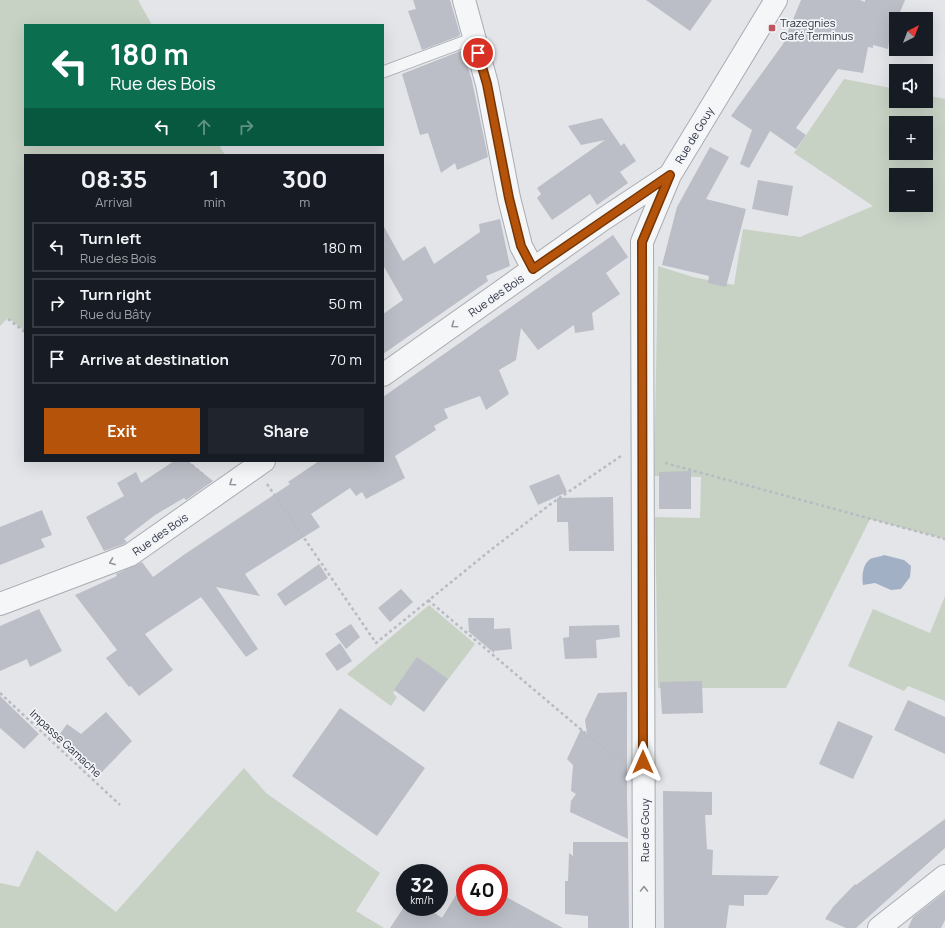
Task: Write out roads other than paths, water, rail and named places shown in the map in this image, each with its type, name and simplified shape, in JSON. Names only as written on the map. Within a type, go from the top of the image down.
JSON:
[{"type":"street","points":[[464,0],[487,84],[509,198],[521,246],[533,269]]},
{"type":"street","name":"Rue de Gouy","points":[[644,928],[642,242],[670,175],[776,0]]},
{"type":"street","name":"Rue des Bois","points":[[384,374],[533,269],[670,175]]},
{"type":"street","name":"Rue des Bois","points":[[0,604],[130,555],[260,464]]},
{"type":"street","points":[[879,928],[945,876]]},
{"type":"lane","points":[[384,72],[474,38]]},
{"type":"water","points":[[884,555],[904,560],[911,566],[910,577],[901,589],[891,590],[875,583],[863,585],[863,572],[867,562],[872,558]]},
{"type":"place","name":"Trazegnies Café Terminus","points":[[772,28]]}]
